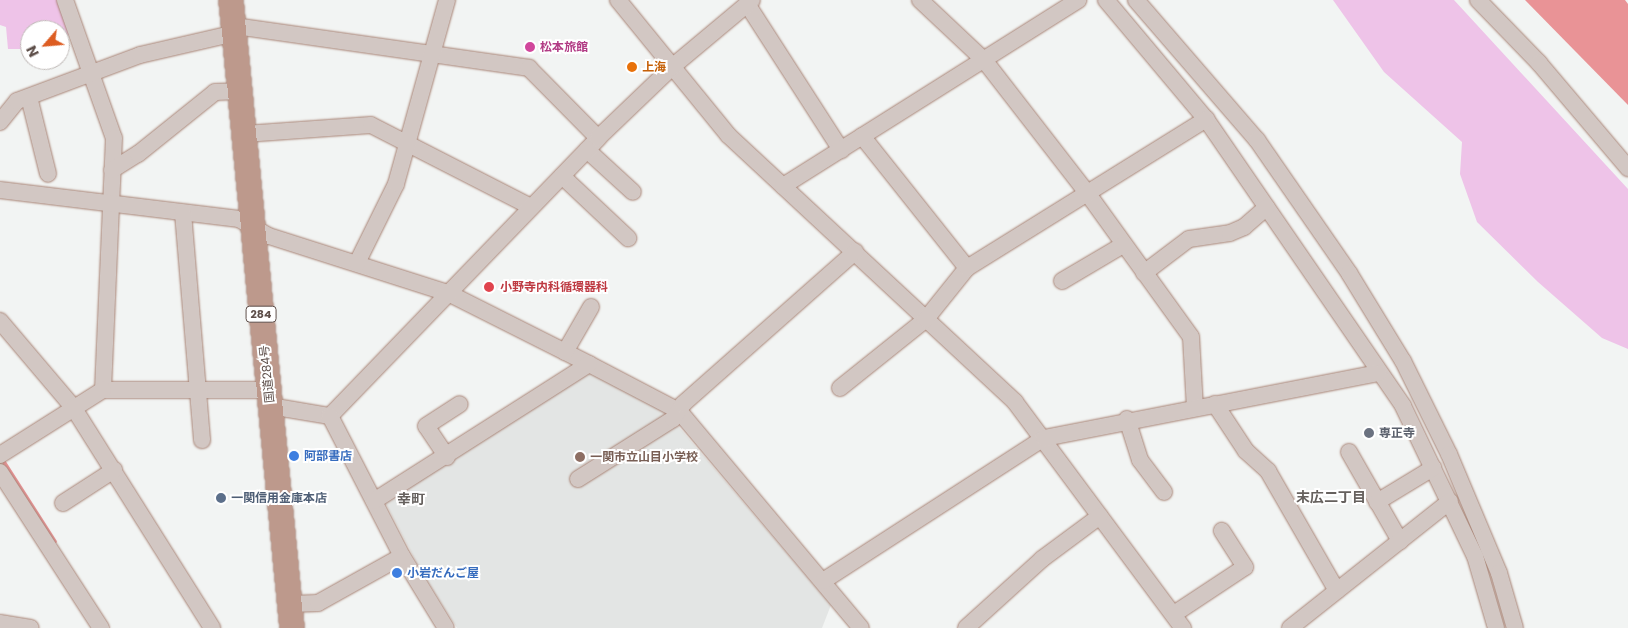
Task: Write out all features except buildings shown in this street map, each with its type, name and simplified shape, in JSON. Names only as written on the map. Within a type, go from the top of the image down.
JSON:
[{"type":"highway","name":"国道284号","points":[[231,0],[292,628]]},
{"type":"street","points":[[65,0],[114,138],[109,206],[103,390]]},
{"type":"street","points":[[358,263],[396,184],[410,143],[447,0]]},
{"type":"street","points":[[618,0],[728,136],[1015,402],[1044,438],[1183,628]]},
{"type":"street","points":[[920,0],[984,60],[1088,194],[1191,337],[1195,408]]},
{"type":"street","points":[[783,186],[1078,0]]},
{"type":"street","points":[[1106,0],[1206,119],[1403,406],[1476,556],[1496,628]]},
{"type":"street","points":[[1136,0],[1257,140],[1349,273],[1403,361],[1449,454],[1488,545],[1515,628]]},
{"type":"street","points":[[1478,0],[1539,63],[1628,168]]},
{"type":"street","points":[[330,416],[598,138],[672,67],[750,2],[840,150]]},
{"type":"street","points":[[0,122],[18,101],[148,53],[235,30],[434,54],[529,68],[598,138]]},
{"type":"street","points":[[112,170],[138,154],[214,92],[240,91]]},
{"type":"street","points":[[29,97],[48,174]]},
{"type":"street","points":[[840,388],[926,319],[967,268],[1206,119]]},
{"type":"street","points":[[244,134],[371,125],[410,143],[531,207]]},
{"type":"street","points":[[862,136],[967,268]]},
{"type":"street","points":[[587,150],[633,192]]},
{"type":"street","points":[[562,176],[628,238]]},
{"type":"street","points":[[0,190],[109,206],[239,219],[269,236],[448,293],[565,352],[679,411],[861,628]]},
{"type":"street","points":[[1144,273],[1189,239],[1230,233],[1244,227],[1268,207]]},
{"type":"street","points":[[183,213],[202,440]]},
{"type":"street","points":[[1062,281],[1123,245]]},
{"type":"street","points":[[578,479],[673,419],[679,411],[855,252]]},
{"type":"street","points":[[565,352],[591,307]]},
{"type":"street","points":[[0,321],[73,407],[212,628]]},
{"type":"street","points":[[374,501],[447,457],[588,364]]},
{"type":"street","points":[[823,581],[1044,438],[1127,420],[1379,373]]},
{"type":"street","points":[[0,455],[73,407],[103,390],[198,391],[269,398],[330,416],[402,556],[446,628]]},
{"type":"street","points":[[447,457],[426,426],[460,404]]},
{"type":"street","points":[[1215,404],[1246,451],[1268,471],[1337,591]]},
{"type":"street","points":[[1127,420],[1140,460],[1164,492]]},
{"type":"street","points":[[1349,452],[1400,541]]},
{"type":"street","points":[[1377,502],[1434,468]]},
{"type":"street","points":[[63,503],[114,470]]},
{"type":"street","points":[[0,472],[101,628]]},
{"type":"street","points":[[1290,628],[1450,501]]},
{"type":"street","points":[[966,628],[1042,559],[1100,516]]},
{"type":"street","points":[[1174,614],[1244,567],[1222,532]]},
{"type":"street","points":[[291,604],[318,603],[402,556]]},
{"type":"street","points":[[0,623],[31,628]]},
{"type":"shaded area","points":[[0,0],[58,0],[66,20],[20,20],[20,49],[8,49],[6,27],[0,25]]},
{"type":"shaded area","points":[[1333,0],[1454,0],[1628,189],[1628,349],[1602,338],[1538,282],[1477,222],[1460,174],[1462,142],[1384,72]]},
{"type":"shaded area","points":[[1525,0],[1625,0],[1628,4],[1628,105]]},
{"type":"shaded area","name":"一関市立山目小学校","points":[[588,372],[666,412],[831,605],[822,628],[457,628],[420,569],[385,502]]},
{"type":"waterway","points":[[2,459],[55,542]]},
{"type":"place","name":"松本旅館","points":[[530,47]]},
{"type":"place","name":"上海","points":[[632,67]]},
{"type":"place","name":"小野寺内科循環器科","points":[[489,287]]},
{"type":"place","name":"専正寺","points":[[1369,433]]},
{"type":"place","name":"阿部書店","points":[[294,456]]},
{"type":"place","name":"一関市立山目小学校","points":[[580,457]]},
{"type":"place","name":"一関信用金庫本店","points":[[221,498]]},
{"type":"place","name":"小岩だんご屋","points":[[397,573]]},
{"type":"district","name":"末広二丁目","points":[[1331,497]]},
{"type":"district","name":"幸町","points":[[411,499]]}]
